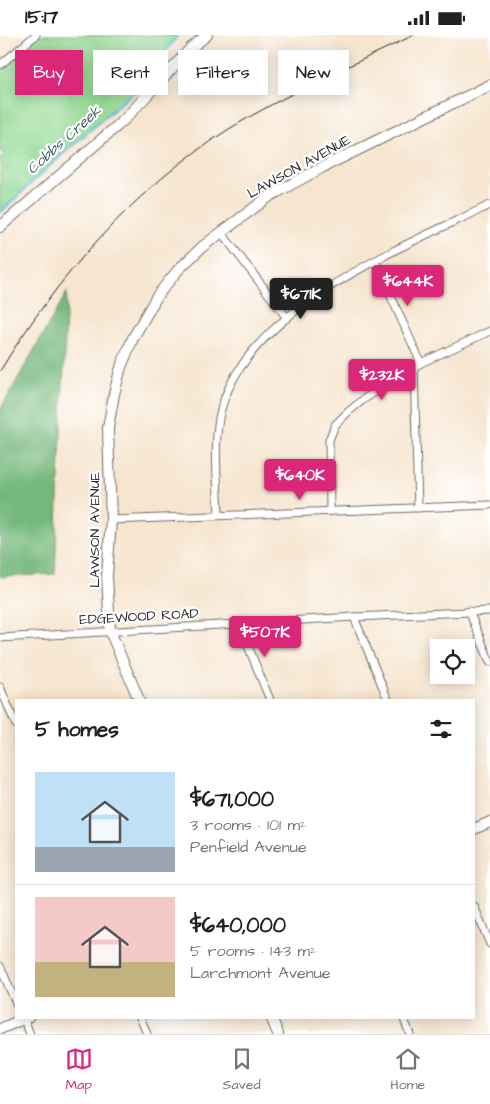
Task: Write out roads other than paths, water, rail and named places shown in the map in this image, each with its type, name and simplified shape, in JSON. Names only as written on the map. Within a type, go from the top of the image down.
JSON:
[{"type":"street","points":[[0,65],[36,35]]},
{"type":"street","points":[[0,227],[124,120],[186,53],[206,35]]},
{"type":"street","name":"LAWSON AVENUE","points":[[139,699],[110,631],[107,577],[111,520],[108,428],[121,367],[133,338],[157,296],[178,269],[202,247],[270,196],[323,167],[490,85]]},
{"type":"street","points":[[219,515],[218,424],[222,406],[240,366],[255,348],[287,318],[321,293],[374,261],[490,205]]},
{"type":"street","points":[[221,232],[287,318]]},
{"type":"street","points":[[374,261],[421,363]]},
{"type":"street","points":[[330,511],[329,440],[334,425],[364,399],[421,363],[490,331]]},
{"type":"street","points":[[414,368],[418,508]]},
{"type":"street","points":[[111,520],[490,505]]},
{"type":"street","points":[[469,611],[490,661]]},
{"type":"street","name":"EDGEWOOD ROAD","points":[[0,637],[490,611]]},
{"type":"street","points":[[354,617],[388,699]]},
{"type":"street","points":[[239,624],[270,699]]},
{"type":"street","points":[[0,687],[15,723]]},
{"type":"street","points":[[475,829],[490,822]]},
{"type":"street","points":[[475,908],[490,944]]},
{"type":"street","points":[[0,966],[15,1001]]},
{"type":"street","points":[[0,1029],[23,1019]]},
{"type":"street","points":[[25,1019],[30,1034]]},
{"type":"street","points":[[141,1019],[146,1034]]},
{"type":"street","points":[[273,1019],[278,1034]]},
{"type":"street","points":[[404,1019],[410,1034]]},
{"type":"waterway","name":"Cobbs Creek","points":[[0,213],[53,162],[136,90],[178,35]]},
{"type":"tram line","points":[[0,371],[22,336],[73,269],[130,207],[162,178],[195,152],[251,116],[320,80],[414,35]]}]
